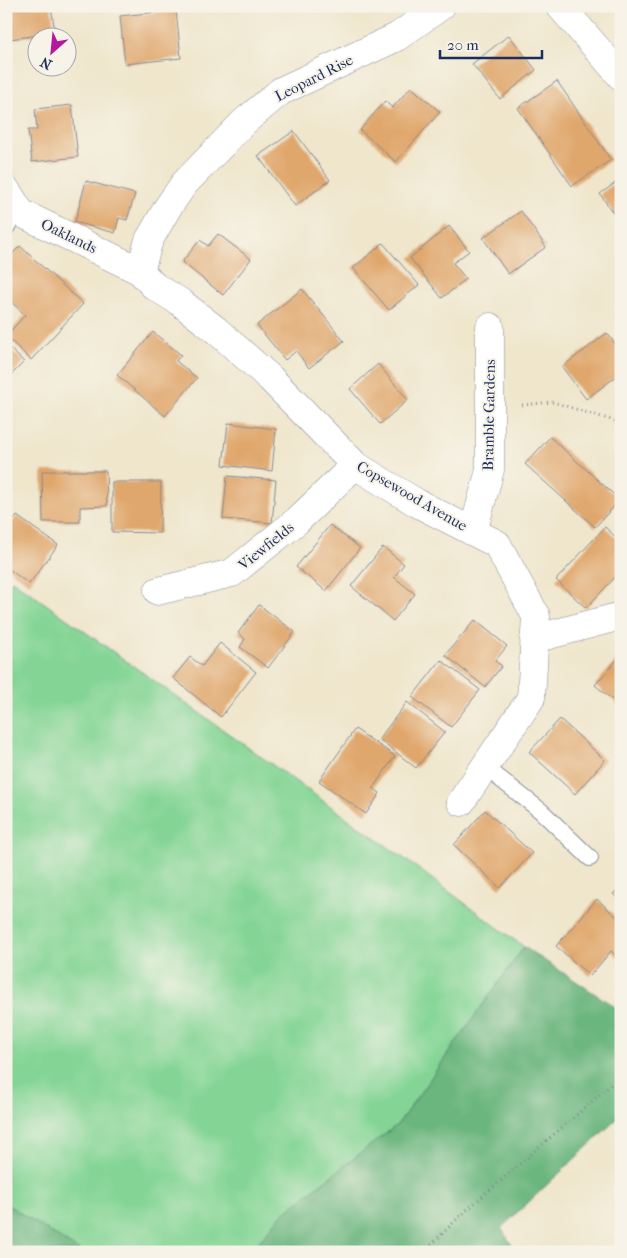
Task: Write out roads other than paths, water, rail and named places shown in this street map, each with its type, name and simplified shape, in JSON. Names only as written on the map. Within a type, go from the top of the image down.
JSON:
[{"type":"street","name":"Leopard Rise","points":[[140,271],[149,240],[168,206],[184,184],[244,122],[281,91],[398,37],[441,6]]},
{"type":"street","points":[[560,6],[621,76]]},
{"type":"street","name":"Oaklands","points":[[10,209],[140,271]]},
{"type":"street","name":"Copsewood Avenue","points":[[140,271],[154,286],[180,302],[250,360],[355,465],[417,504],[497,544],[536,616],[531,698],[461,802]]},
{"type":"street","name":"Bramble Gardens","points":[[473,532],[490,470],[490,327]]},
{"type":"street","name":"Viewfields","points":[[158,591],[232,573],[298,520],[355,465]]},
{"type":"street","points":[[534,638],[621,616]]},
{"type":"lane","points":[[485,767],[541,811],[590,858]]}]
